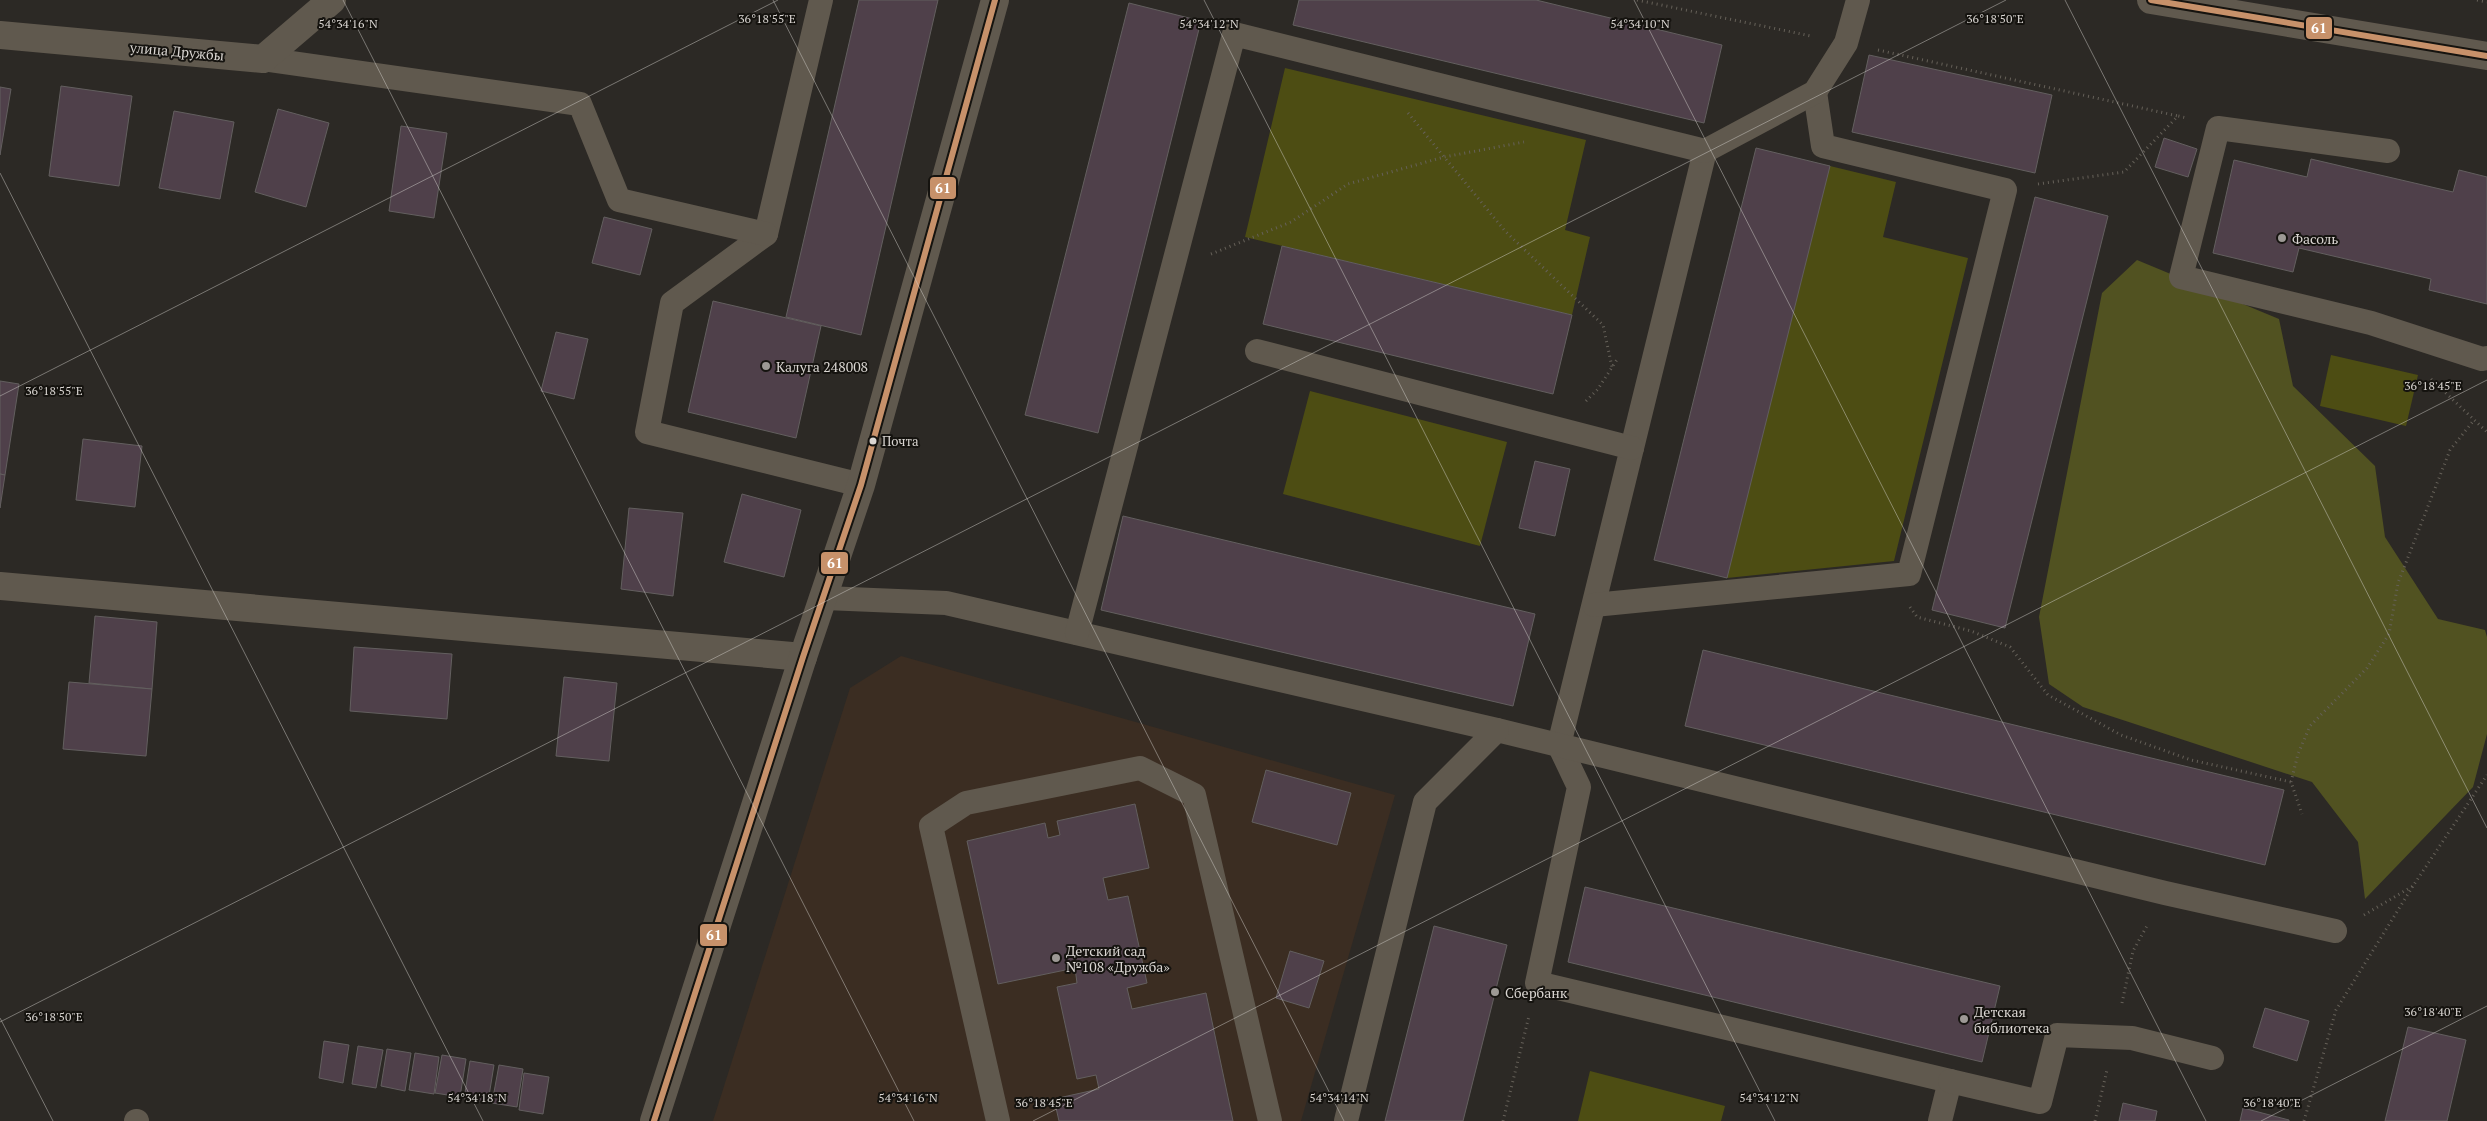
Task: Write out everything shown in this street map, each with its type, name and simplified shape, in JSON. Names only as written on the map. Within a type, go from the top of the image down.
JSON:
[{"type":"street","points":[[263,59],[332,0]]},
{"type":"street","points":[[654,1121],[803,657],[825,598],[861,485],[995,0]]},
{"type":"street","points":[[2151,0],[2487,56]]},
{"type":"street","name":"улица Дружбы","points":[[0,35],[263,59]]},
{"type":"street","points":[[0,586],[803,657]]},
{"type":"lane","points":[[821,0],[766,234],[672,303],[647,432],[861,485]]},
{"type":"lane","points":[[1078,633],[1234,34],[1705,151],[1815,92],[1846,43],[1858,0]]},
{"type":"lane","points":[[263,59],[580,104],[619,200],[766,234]]},
{"type":"lane","points":[[1594,605],[1909,574],[2005,190],[1823,146],[1815,92]]},
{"type":"lane","points":[[2388,151],[2218,128],[2181,277],[2371,323],[2482,359],[2487,358]]},
{"type":"lane","points":[[1705,151],[1559,745],[1579,787],[1538,983],[2040,1102],[2057,1035],[2132,1038],[2212,1058]]},
{"type":"lane","points":[[1257,352],[1632,448]]},
{"type":"lane","points":[[825,598],[946,603],[1498,730],[2335,932]]},
{"type":"lane","points":[[1346,1121],[1425,802],[1498,730]]},
{"type":"lane","points":[[998,1121],[931,826],[966,803],[1140,768],[1194,795],[1270,1121]]},
{"type":"lane","points":[[1940,1121],[1950,1080]]},
{"type":"path","points":[[1637,0],[1846,43],[2178,116],[2218,128]]},
{"type":"path","points":[[2476,0],[2487,2]]},
{"type":"path","points":[[1372,69],[1505,231],[1603,325],[1612,366]]},
{"type":"path","points":[[2005,190],[2124,172],[2178,116]]},
{"type":"path","points":[[1173,269],[1291,222],[1348,184],[1444,157],[1527,141]]},
{"type":"path","points":[[1561,429],[1598,389],[1621,352]]},
{"type":"path","points":[[2302,814],[2291,782],[2298,754],[2310,726],[2367,668],[2389,634],[2398,583],[2450,450],[2474,420]]},
{"type":"path","points":[[1909,574],[1906,603],[1917,617],[1971,631],[2010,647],[2048,695],[2121,735],[2191,760],[2291,782]]},
{"type":"path","points":[[2304,1121],[2336,1010],[2413,886],[2487,775]]},
{"type":"path","points":[[2335,932],[2413,886]]},
{"type":"path","points":[[1503,1121],[1538,983]]},
{"type":"shaded area","points":[[1285,68],[1586,140],[1565,230],[1590,237],[1572,315],[1245,237]]},
{"type":"shaded area","points":[[1830,166],[1896,182],[1883,237],[1968,258],[1894,561],[1727,578]]},
{"type":"shaded area","points":[[2137,260],[2279,319],[2293,386],[2375,466],[2385,537],[2438,619],[2485,630],[2487,637],[2487,734],[2473,787],[2365,899],[2358,842],[2312,782],[2083,707],[2049,684],[2039,617],[2102,293]]},
{"type":"shaded area","points":[[2331,355],[2418,375],[2406,426],[2320,406]]},
{"type":"shaded area","points":[[1310,391],[1507,442],[1480,546],[1283,494]]},
{"type":"shaded area","name":"Детский сад №108 «Дружба»","points":[[901,656],[1395,795],[1301,1121],[713,1121],[850,688]]},
{"type":"shaded area","points":[[1590,1071],[1725,1106],[1721,1121],[1578,1121]]},
{"type":"building","points":[[859,0],[938,0],[861,335],[786,317]]},
{"type":"building","points":[[1299,0],[1536,0],[1722,45],[1704,123],[1293,25]]},
{"type":"building","points":[[1129,3],[1201,21],[1098,433],[1025,415]]},
{"type":"building","points":[[1869,55],[2052,95],[2035,173],[1852,132]]},
{"type":"building","points":[[61,86],[132,96],[119,186],[49,176]]},
{"type":"building","points":[[0,87],[11,89],[0,155]]},
{"type":"building","points":[[278,109],[329,123],[306,207],[255,192]]},
{"type":"building","points":[[174,111],[234,122],[220,199],[159,188]]},
{"type":"building","points":[[401,126],[447,133],[434,218],[389,211]]},
{"type":"building","points":[[2164,138],[2197,149],[2188,177],[2155,167]]},
{"type":"building","points":[[1756,148],[1830,166],[1727,578],[1654,560]]},
{"type":"building","points":[[2311,159],[2453,192],[2459,170],[2487,177],[2487,304],[2429,290],[2431,279],[2299,248],[2293,272],[2213,253],[2234,160],[2307,177]]},
{"type":"building","points":[[2035,197],[2108,216],[2005,628],[1932,610]]},
{"type":"building","points":[[604,217],[652,229],[640,275],[592,263]]},
{"type":"building","points":[[1282,246],[1572,315],[1553,394],[1263,324]]},
{"type":"building","points":[[713,301],[821,326],[796,438],[688,412]]},
{"type":"building","points":[[556,332],[588,339],[574,399],[541,391]]},
{"type":"building","points":[[0,381],[19,384],[5,475],[0,474]]},
{"type":"building","points":[[83,439],[142,446],[135,507],[76,500]]},
{"type":"building","points":[[1535,461],[1570,469],[1555,536],[1519,528]]},
{"type":"building","points":[[0,474],[5,475],[0,508]]},
{"type":"building","points":[[742,494],[801,510],[784,577],[724,562]]},
{"type":"building","points":[[629,508],[683,513],[673,596],[621,589]]},
{"type":"building","points":[[1123,516],[1535,614],[1513,706],[1101,610]]},
{"type":"building","points":[[95,616],[157,622],[152,689],[89,683]]},
{"type":"building","points":[[354,647],[452,654],[447,719],[350,711]]},
{"type":"building","points":[[1703,650],[2284,790],[2265,865],[1685,726]]},
{"type":"building","points":[[564,677],[617,683],[609,761],[556,756]]},
{"type":"building","points":[[69,682],[152,689],[146,756],[63,749]]},
{"type":"building","points":[[1266,770],[1351,793],[1337,845],[1252,822]]},
{"type":"building","points":[[1135,804],[1149,868],[1103,878],[1108,900],[1128,896],[1147,983],[1127,988],[1132,1009],[1206,993],[1233,1121],[1059,1121],[1054,1099],[1099,1089],[1096,1075],[1077,1079],[1057,987],[1077,983],[1075,968],[998,984],[967,841],[1045,823],[1048,838],[1060,835],[1057,821]]},
{"type":"building","points":[[1585,887],[2000,986],[1982,1062],[1568,962]]},
{"type":"building","points":[[1434,926],[1507,945],[1463,1121],[1385,1121]]},
{"type":"building","points":[[1290,951],[1324,961],[1309,1008],[1276,998]]},
{"type":"building","points":[[2265,1008],[2309,1021],[2297,1061],[2253,1047]]},
{"type":"building","points":[[2408,1027],[2466,1040],[2447,1121],[2385,1121]]},
{"type":"building","points":[[324,1041],[349,1045],[343,1083],[319,1078]]},
{"type":"building","points":[[358,1046],[383,1050],[376,1088],[352,1084]]},
{"type":"building","points":[[387,1049],[411,1053],[405,1091],[381,1086]]},
{"type":"building","points":[[415,1053],[439,1057],[434,1094],[409,1090]]},
{"type":"building","points":[[442,1055],[466,1059],[460,1097],[435,1093]]},
{"type":"building","points":[[470,1061],[494,1065],[488,1102],[464,1099]]},
{"type":"building","points":[[499,1065],[523,1069],[517,1107],[492,1103]]},
{"type":"building","points":[[524,1073],[549,1077],[543,1114],[519,1110]]},
{"type":"building","points":[[2123,1103],[2157,1111],[2155,1121],[2119,1121]]},
{"type":"building","points":[[2243,1108],[2289,1120],[2289,1121],[2240,1121]]},
{"type":"transit line","name":"61","points":[[654,1121],[803,657],[861,485],[995,0]]},
{"type":"transit line","name":"61","points":[[2151,0],[2487,56]]},
{"type":"place","name":"Фасоль","points":[[2282,238]]},
{"type":"place","name":"Калуга 248008","points":[[766,366]]},
{"type":"place","name":"Почта","points":[[873,441]]},
{"type":"place","name":"Детский сад №108 «Дружба»","points":[[1056,958]]},
{"type":"place","name":"Сбербанк","points":[[1495,992]]},
{"type":"place","name":"Детская библиотека","points":[[1964,1019]]}]
